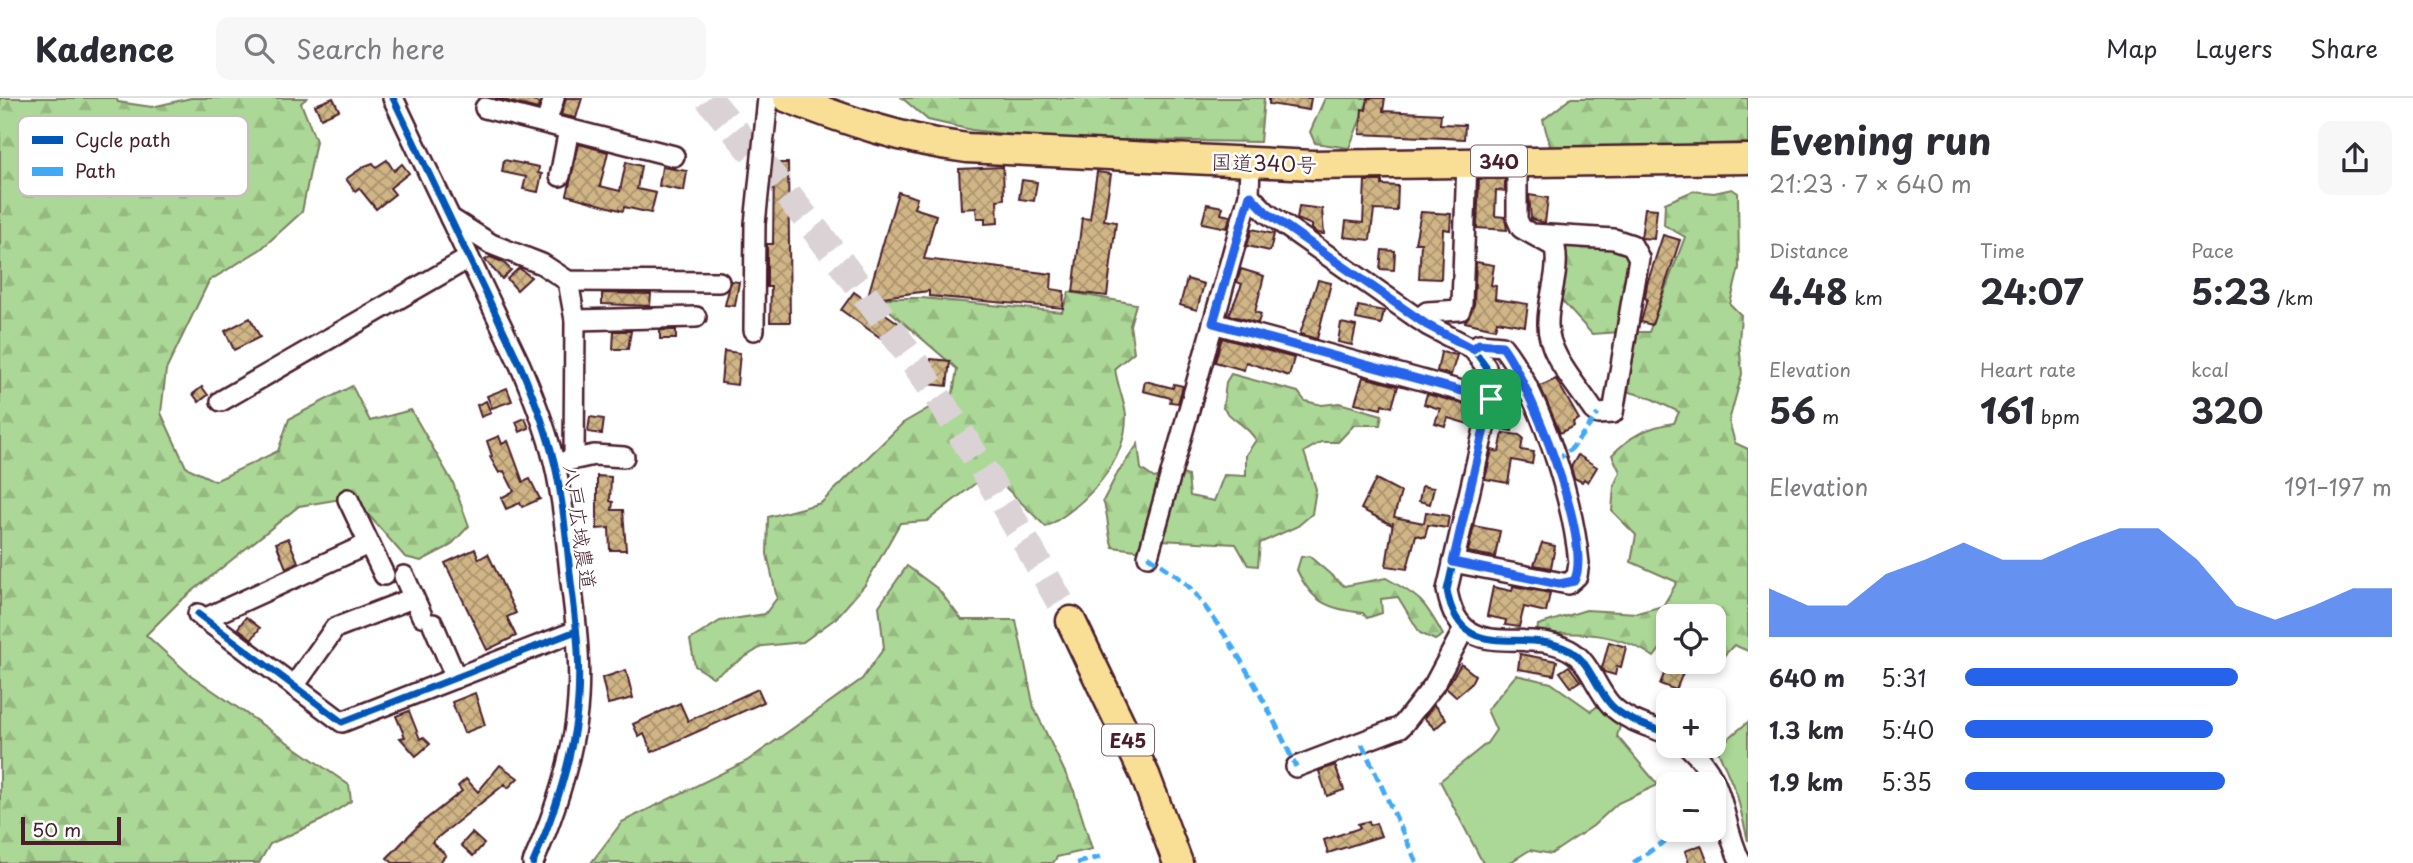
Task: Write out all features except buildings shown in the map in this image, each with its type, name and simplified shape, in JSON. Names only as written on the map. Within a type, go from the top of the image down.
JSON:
[{"type":"highway","name":"国道340号","points":[[788,98],[856,124],[940,145],[1250,163],[1748,159]]},
{"type":"highway","name":"E45","points":[[1071,621],[1145,775],[1178,863]]},
{"type":"street","name":"八戸広域農道","points":[[393,98],[525,376],[555,465],[576,631],[576,719],[567,771],[552,818],[533,863]]},
{"type":"street","points":[[546,123],[554,98]]},
{"type":"street","points":[[754,330],[755,224],[768,98]]},
{"type":"street","points":[[485,108],[674,156]]},
{"type":"street","points":[[560,176],[569,129]]},
{"type":"street","points":[[1517,160],[1517,219],[1521,228],[1532,234],[1551,242],[1557,256],[1548,323],[1553,349],[1592,410],[1598,414],[1613,413],[1639,258],[1632,245],[1614,239],[1532,234]]},
{"type":"street","points":[[1418,319],[1427,312],[1460,310],[1462,304],[1467,161]]},
{"type":"street","points":[[1148,556],[1250,195],[1250,163]]},
{"type":"street","points":[[1250,195],[1267,213],[1418,319],[1473,349],[1486,367],[1491,399],[1447,590],[1454,614],[1464,629],[1484,639],[1547,644],[1570,650],[1581,660],[1609,703],[1620,714],[1656,729]]},
{"type":"street","points":[[450,218],[491,244],[542,264],[568,281],[719,282]]},
{"type":"street","points":[[221,401],[469,258]]},
{"type":"street","points":[[568,281],[575,320],[575,457]]},
{"type":"street","points":[[575,320],[696,317]]},
{"type":"street","points":[[1213,323],[1491,399]]},
{"type":"street","points":[[1453,562],[1568,584],[1577,576],[1579,563],[1556,461],[1526,385],[1502,346],[1479,344],[1473,349]]},
{"type":"street","points":[[555,465],[575,457],[624,457]]},
{"type":"street","points":[[348,499],[384,575]]},
{"type":"street","points":[[368,544],[201,617],[342,722],[576,631]]},
{"type":"street","points":[[404,576],[456,678]]},
{"type":"street","points":[[294,686],[335,628],[413,598]]},
{"type":"street","points":[[1296,767],[1401,727],[1434,684],[1464,629]]},
{"type":"street","points":[[1699,758],[1709,768],[1719,786],[1741,863]]},
{"type":"green space","points":[[0,98],[116,98],[118,102],[152,107],[191,98],[307,98],[301,103],[316,141],[302,212],[261,249],[209,281],[166,370],[161,413],[186,467],[215,481],[278,451],[289,419],[352,386],[370,421],[411,410],[453,483],[469,526],[450,546],[421,561],[405,557],[353,497],[299,506],[179,602],[146,635],[189,674],[349,785],[351,801],[322,820],[270,844],[259,863],[0,863]]},
{"type":"green space","points":[[902,98],[1264,98],[1260,142],[1046,139],[972,130],[928,120]]},
{"type":"green space","points":[[1325,98],[1369,98],[1349,148],[1315,143],[1310,132]]},
{"type":"green space","points":[[1571,98],[1748,98],[1748,143],[1551,149],[1543,120]]},
{"type":"green space","points":[[1732,189],[1738,193],[1739,268],[1730,304],[1741,315],[1739,342],[1742,374],[1729,421],[1735,443],[1748,449],[1748,651],[1734,645],[1726,653],[1726,604],[1664,604],[1677,582],[1631,562],[1636,535],[1612,511],[1614,486],[1620,472],[1612,455],[1640,433],[1674,423],[1679,412],[1648,397],[1626,391],[1633,332],[1649,332],[1685,237],[1664,225],[1665,203],[1693,191],[1714,193]]},
{"type":"green space","points":[[1568,243],[1615,246],[1630,252],[1633,264],[1621,332],[1592,334],[1561,300],[1564,247]]},
{"type":"green space","points":[[1069,292],[1136,304],[1130,325],[1134,352],[1115,368],[1126,412],[1124,434],[1111,466],[1088,495],[1046,527],[990,472],[927,521],[900,523],[865,585],[836,618],[803,642],[763,646],[713,677],[695,666],[690,640],[720,621],[765,614],[777,598],[767,554],[768,517],[821,503],[903,423],[953,394],[957,369],[875,298],[922,298],[1062,312]]},
{"type":"green space","points":[[1231,374],[1298,392],[1305,401],[1322,405],[1339,403],[1382,415],[1380,425],[1354,425],[1338,442],[1321,442],[1304,452],[1316,489],[1312,514],[1298,526],[1260,543],[1258,566],[1248,565],[1236,544],[1160,540],[1143,551],[1113,547],[1103,501],[1117,474],[1138,444],[1141,469],[1154,478],[1178,472],[1188,476],[1190,496],[1214,501],[1224,475],[1246,476],[1246,455],[1256,440],[1223,408],[1226,382]]},
{"type":"green space","points":[[1309,556],[1344,586],[1386,578],[1397,584],[1420,600],[1443,635],[1435,640],[1420,633],[1398,597],[1381,599],[1382,613],[1367,618],[1363,613],[1340,609],[1323,602],[1309,590],[1297,570],[1301,557]]},
{"type":"green space","points":[[907,566],[938,589],[962,620],[1016,620],[1034,708],[1074,791],[1092,849],[1057,857],[1053,863],[591,863],[622,822],[747,761],[862,679],[884,648],[879,606]]},
{"type":"green space","points":[[1656,608],[1654,657],[1626,643],[1598,635],[1537,634],[1538,625],[1586,610],[1637,613]]},
{"type":"green space","points":[[1516,675],[1551,683],[1591,711],[1599,705],[1621,723],[1617,736],[1656,786],[1618,803],[1593,826],[1551,854],[1530,850],[1509,863],[1483,863],[1440,781],[1487,743],[1496,730],[1487,710]]},
{"type":"green space","points":[[1748,722],[1748,841],[1737,795],[1721,758],[1726,758],[1726,740]]},
{"type":"tunnel","points":[[708,98],[810,224],[908,353],[972,452],[1071,621]]},
{"type":"marked path","points":[[1556,461],[1572,448],[1598,414]]},
{"type":"marked path","points":[[1148,556],[1187,584],[1222,630],[1262,698],[1296,767]]},
{"type":"marked path","points":[[1362,744],[1417,863]]},
{"type":"marked path","points":[[1633,863],[1664,842]]},
{"type":"marked path","points":[[1077,863],[1100,857]]},
{"type":"cycle path","points":[[393,98],[520,365],[544,428],[558,482],[577,634],[578,703],[565,776],[533,863]]},
{"type":"cycle path","points":[[1249,195],[1267,213],[1427,325],[1473,349],[1486,367],[1491,399],[1447,590],[1454,614],[1465,628],[1479,636],[1495,640],[1551,643],[1569,650],[1582,661],[1611,705],[1623,715],[1656,729]]},
{"type":"cycle path","points":[[198,614],[342,722],[576,631]]},
{"type":"route","points":[[1250,195],[1267,213],[1427,325],[1473,349],[1479,344],[1492,342],[1502,346],[1526,385],[1556,461],[1579,563],[1577,576],[1568,584],[1453,562],[1491,399],[1213,323],[1250,195]]}]
